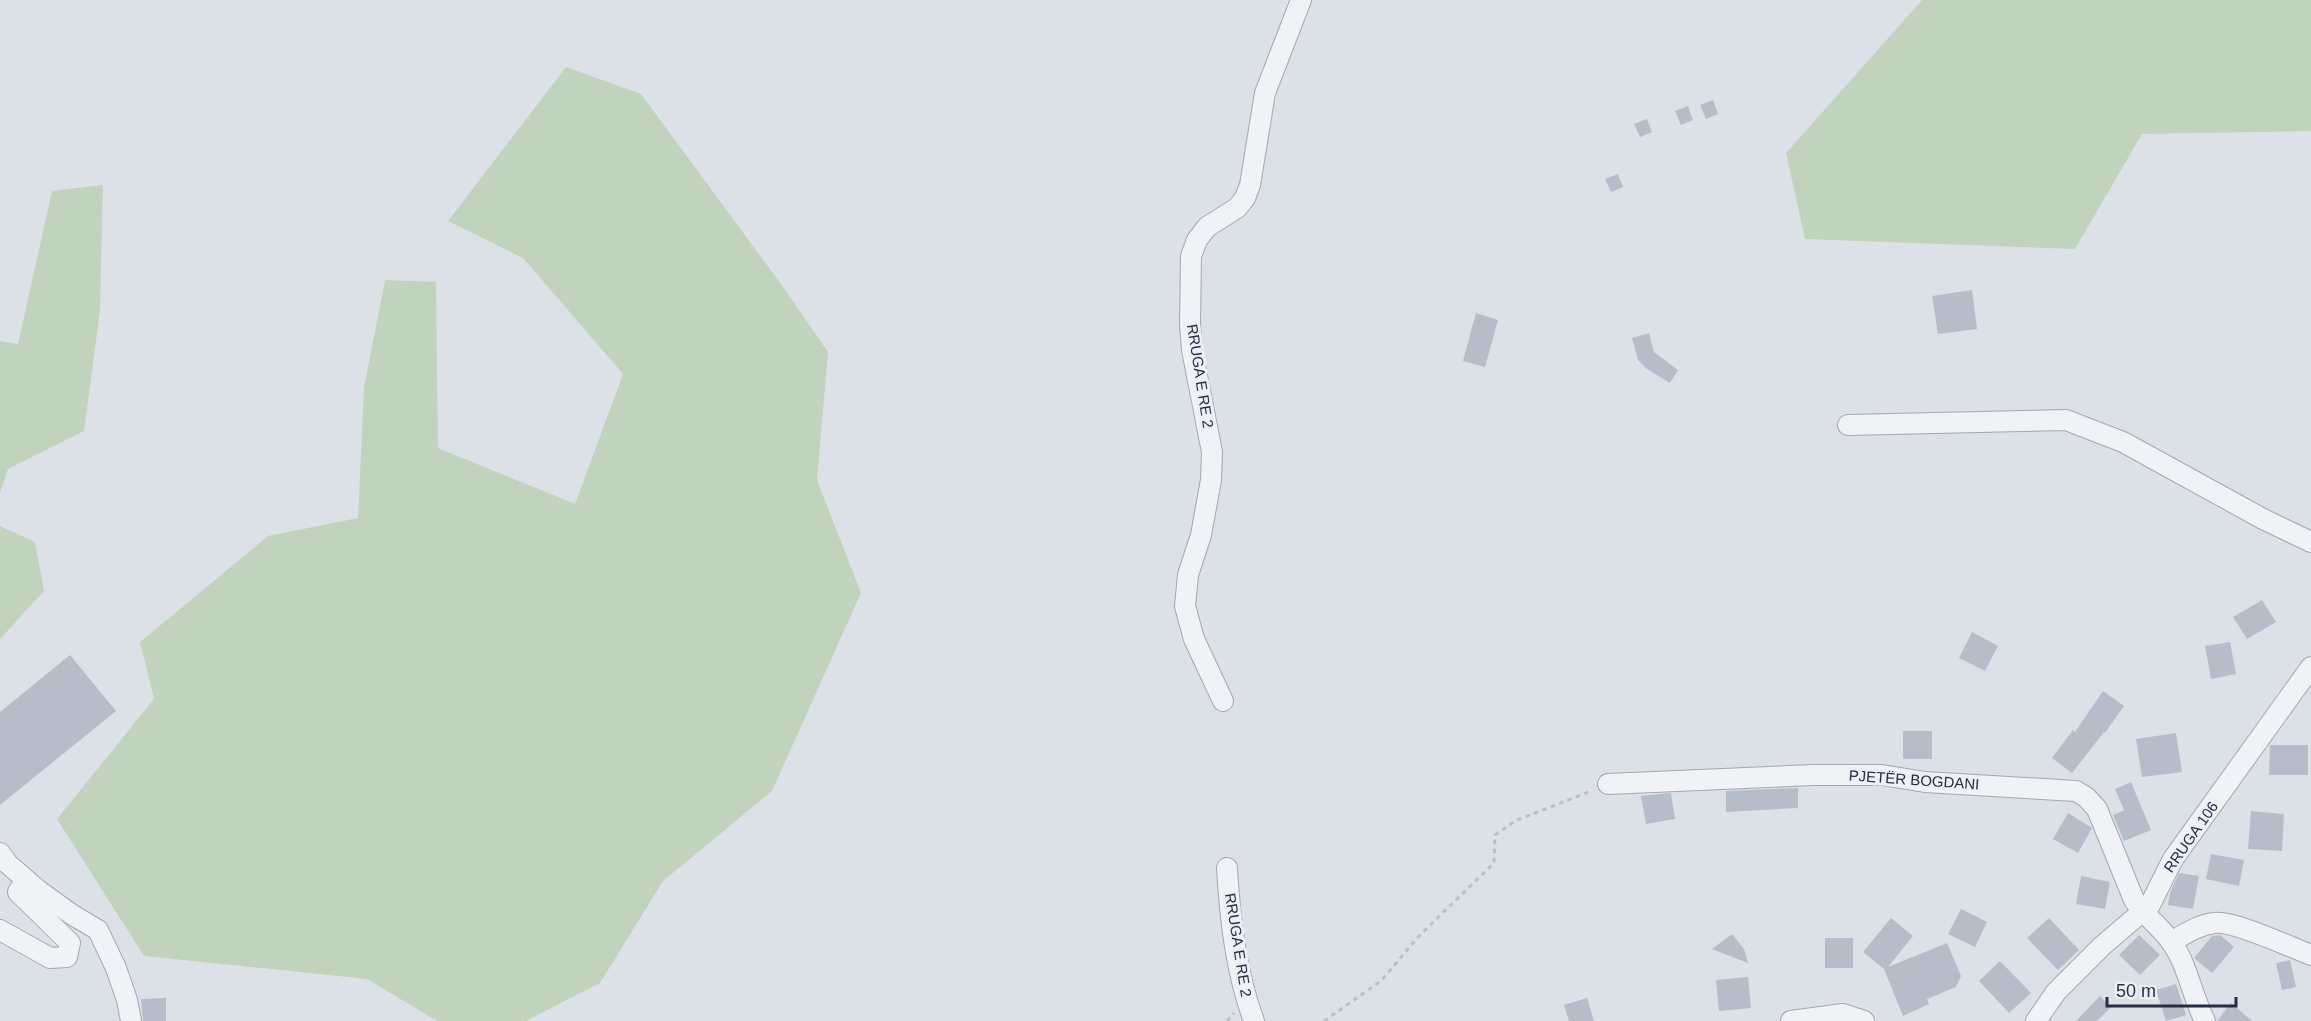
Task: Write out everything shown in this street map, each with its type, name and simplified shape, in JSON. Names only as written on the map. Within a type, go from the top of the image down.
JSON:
[{"type":"street","name":"RRUGA E RE 2","points":[[1223,701],[1194,639],[1185,606],[1188,575],[1201,535],[1211,480],[1212,452],[1192,350],[1191,256],[1197,240],[1207,227],[1237,208],[1251,185],[1265,93],[1301,0]]},
{"type":"street","points":[[1848,425],[2066,420],[2123,442],[2263,519],[2311,542]]},
{"type":"street","name":"RRUGA 106","points":[[2036,1021],[2056,992],[2102,946],[2150,905],[2173,859],[2311,667]]},
{"type":"street","name":"PJETËR BOGDANI","points":[[1608,784],[1814,775],[1882,775],[1925,782],[2076,791],[2086,797],[2097,809],[2134,900],[2142,912],[2171,942],[2184,965],[2195,1001],[2205,1021]]},
{"type":"street","points":[[0,853],[8,864],[26,880],[71,914],[98,930],[116,968],[127,1000],[131,1021]]},
{"type":"street","name":"RRUGA E RE 2","points":[[1227,868],[1233,930],[1246,1000],[1254,1021]]},
{"type":"street","points":[[0,930],[50,958],[67,957],[70,943],[18,892],[26,880]]},
{"type":"street","points":[[2171,942],[2199,927],[2216,922],[2231,925],[2311,955]]},
{"type":"street","points":[[1791,1021],[1843,1014],[1864,1021]]},
{"type":"path","points":[[1324,1021],[1381,981],[1419,936],[1494,863],[1495,835],[1515,821],[1608,784]]},
{"type":"green space","points":[[1922,0],[2311,0],[2311,131],[2142,134],[2075,249],[1805,239],[1786,153]]},
{"type":"green space","points":[[566,67],[641,94],[781,284],[828,352],[817,480],[861,593],[772,791],[663,881],[600,983],[526,1021],[437,1021],[367,979],[144,956],[57,819],[154,699],[140,642],[268,536],[358,518],[364,387],[385,280],[436,282],[438,448],[575,504],[623,374],[523,258],[448,221]]},
{"type":"green space","points":[[103,185],[100,311],[84,431],[8,469],[0,493],[0,341],[18,344],[52,191]]},
{"type":"green space","points":[[0,526],[35,542],[44,591],[0,639]]},
{"type":"building","points":[[1713,100],[1718,114],[1706,119],[1700,105]]},
{"type":"building","points":[[1688,106],[1693,120],[1681,125],[1675,111]]},
{"type":"building","points":[[1647,119],[1652,132],[1640,137],[1634,124]]},
{"type":"building","points":[[1618,174],[1623,187],[1611,192],[1605,179]]},
{"type":"building","points":[[1972,290],[1977,329],[1938,334],[1932,296]]},
{"type":"building","points":[[1476,313],[1498,320],[1485,367],[1463,361]]},
{"type":"building","points":[[1649,333],[1654,352],[1678,370],[1670,383],[1647,369],[1638,360],[1632,338]]},
{"type":"building","points":[[2262,600],[2276,622],[2247,639],[2233,617]]},
{"type":"building","points":[[1972,632],[1998,646],[1985,671],[1959,658]]},
{"type":"building","points":[[2230,642],[2236,674],[2211,679],[2205,646]]},
{"type":"building","points":[[70,655],[116,711],[0,805],[0,712]]},
{"type":"building","points":[[2103,691],[2124,706],[2072,773],[2052,758],[2073,730],[2075,732]]},
{"type":"building","points":[[1903,731],[1932,731],[1932,759],[1903,759]]},
{"type":"building","points":[[2176,733],[2182,772],[2142,777],[2136,739]]},
{"type":"building","points":[[2270,745],[2308,745],[2308,775],[2269,775]]},
{"type":"building","points":[[2131,782],[2151,830],[2124,841],[2113,815],[2124,810],[2115,789]]},
{"type":"building","points":[[1798,788],[1798,808],[1726,812],[1726,791]]},
{"type":"building","points":[[1671,793],[1675,819],[1646,824],[1641,796]]},
{"type":"building","points":[[2251,811],[2284,814],[2282,851],[2248,849]]},
{"type":"building","points":[[2068,813],[2092,828],[2078,853],[2053,839]]},
{"type":"building","points":[[2211,854],[2244,860],[2239,886],[2206,879]]},
{"type":"building","points":[[2179,873],[2199,876],[2193,909],[2168,905],[2170,893]]},
{"type":"building","points":[[2081,876],[2110,882],[2105,909],[2076,904]]},
{"type":"building","points":[[1961,909],[1987,922],[1975,947],[1948,934]]},
{"type":"building","points":[[1891,918],[1913,936],[1888,967],[1947,943],[1961,976],[1956,987],[1927,999],[1929,1004],[1903,1016],[1884,969],[1863,952]]},
{"type":"building","points":[[2049,918],[2079,950],[2058,970],[2027,938]]},
{"type":"building","points":[[1732,934],[1744,949],[1748,963],[1712,949]]},
{"type":"building","points":[[2139,935],[2160,955],[2140,975],[2119,955]]},
{"type":"building","points":[[2220,935],[2234,947],[2212,973],[2194,958],[2212,936]]},
{"type":"building","points":[[1825,938],[1853,938],[1853,968],[1825,968]]},
{"type":"building","points":[[2290,960],[2296,987],[2282,990],[2276,963]]},
{"type":"building","points":[[2000,961],[2031,993],[2009,1013],[1979,981]]},
{"type":"building","points":[[1748,977],[1751,1008],[1719,1011],[1716,980]]},
{"type":"building","points":[[2176,984],[2186,1015],[2166,1021],[2156,990]]},
{"type":"building","points":[[2100,996],[2111,1007],[2097,1021],[2076,1021]]},
{"type":"building","points":[[166,998],[166,1021],[143,1021],[141,999]]},
{"type":"building","points":[[1587,998],[1594,1021],[1569,1021],[1564,1005]]},
{"type":"building","points":[[2231,1003],[2252,1021],[2217,1021]]}]
